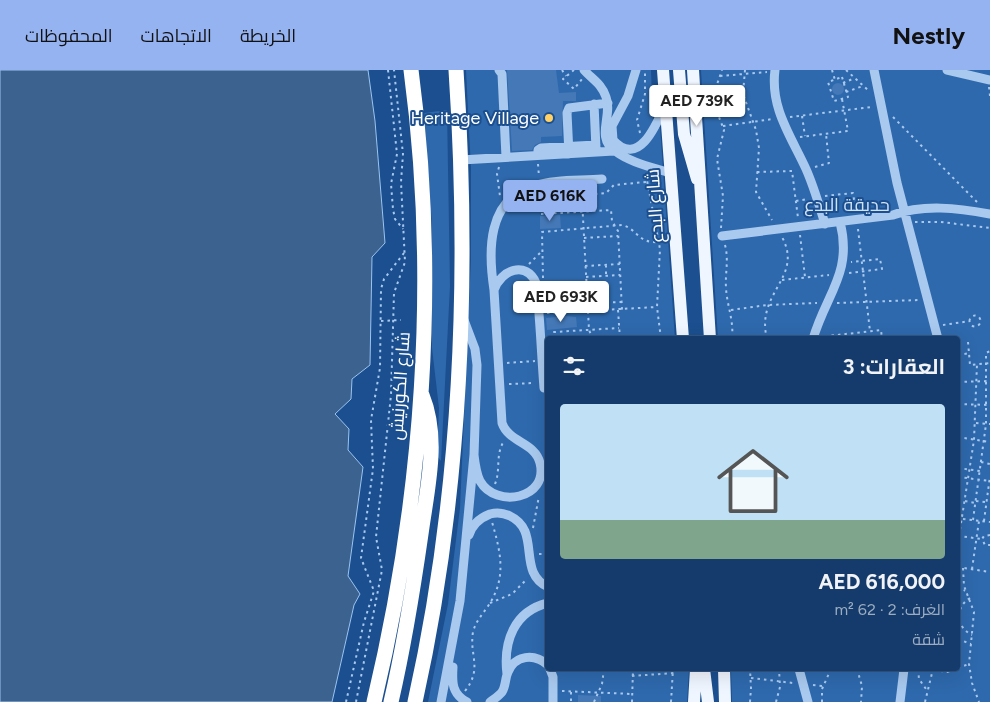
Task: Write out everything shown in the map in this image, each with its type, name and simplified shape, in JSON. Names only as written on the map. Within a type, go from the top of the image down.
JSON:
[{"type":"highway","name":"شارع الكورنيش","points":[[374,702],[388,641],[403,547],[415,457],[420,389],[424,255],[421,187],[411,70]]},
{"type":"highway","points":[[415,702],[430,634],[442,554],[454,432],[461,312],[461,160],[456,70]]},
{"type":"highway","points":[[391,702],[414,584],[431,452],[429,414],[420,389]]},
{"type":"main road","name":"شارع البدع","points":[[663,70],[683,336]]},
{"type":"main road","points":[[679,70],[684,134],[690,162],[702,188]]},
{"type":"main road","points":[[693,70],[702,188],[710,336]]},
{"type":"main road","points":[[694,702],[696,671]]},
{"type":"main road","points":[[704,671],[708,702]]},
{"type":"main road","points":[[724,671],[725,702]]},
{"type":"street","points":[[499,70],[502,74],[505,157]]},
{"type":"street","points":[[636,70],[628,96],[612,126],[613,140],[624,148],[632,148],[646,142],[654,130],[665,104]]},
{"type":"street","points":[[874,70],[904,210],[938,336]]},
{"type":"street","points":[[947,70],[990,80]]},
{"type":"street","points":[[585,71],[602,88],[608,102],[604,132],[609,146],[629,159],[670,173]]},
{"type":"street","points":[[775,71],[775,98],[781,118],[806,169],[825,224]]},
{"type":"street","points":[[569,150],[567,113],[569,108],[608,102]]},
{"type":"street","points":[[594,104],[596,149]]},
{"type":"street","points":[[461,160],[538,155],[552,151],[596,149],[614,151]]},
{"type":"street","points":[[474,455],[481,482],[492,493],[507,498],[523,496],[538,483],[541,466],[536,454],[508,435],[502,423],[494,290],[490,265],[490,242],[500,214],[521,192],[540,184],[602,180]]},
{"type":"street","points":[[722,236],[893,215],[904,210],[935,209],[987,213]]},
{"type":"street","points":[[814,336],[841,273],[844,246],[840,222]]},
{"type":"street","points":[[494,290],[502,275],[511,270],[521,271],[534,279],[538,289],[544,388]]},
{"type":"street","points":[[461,312],[475,349],[477,365],[474,455],[454,641],[452,680],[455,693],[463,700]]},
{"type":"street","points":[[466,543],[474,525],[489,515],[504,514],[515,519],[523,527],[528,539],[529,565],[533,574],[537,581],[545,585]]},
{"type":"street","points":[[507,674],[505,652],[513,629],[529,611],[545,604]]},
{"type":"street","points":[[441,702],[454,641]]},
{"type":"street","points":[[490,702],[503,690],[507,674],[515,661],[522,658],[537,658],[545,663]]},
{"type":"street","points":[[550,671],[553,702]]},
{"type":"street","points":[[799,671],[808,702]]},
{"type":"street","points":[[900,702],[904,671]]},
{"type":"path","points":[[388,70],[397,154],[391,184],[393,213],[403,229]]},
{"type":"path","points":[[356,702],[382,570],[376,537],[387,439],[394,292],[405,265],[401,182],[403,154],[394,70]]},
{"type":"path","points":[[562,70],[566,77]]},
{"type":"path","points":[[574,70],[563,79],[574,89],[585,71]]},
{"type":"path","points":[[644,70],[645,94],[637,120],[638,128],[644,138]]},
{"type":"path","points":[[722,70],[712,99],[714,109],[723,126],[723,138],[717,159],[723,196],[720,222],[728,260],[726,288],[733,322],[732,336]]},
{"type":"path","points":[[745,70],[743,94],[754,122],[759,148],[755,186],[757,196],[786,245],[788,264],[784,276],[767,305],[765,320],[767,336]]},
{"type":"path","points":[[832,70],[835,80]]},
{"type":"path","points":[[846,70],[871,92],[878,90]]},
{"type":"path","points":[[720,76],[775,71]]},
{"type":"path","points":[[842,77],[848,97],[834,101],[828,82],[835,80],[842,77]]},
{"type":"path","points":[[843,83],[855,78]]},
{"type":"path","points":[[846,92],[864,86]]},
{"type":"path","points":[[790,138],[848,130],[842,99]]},
{"type":"path","points":[[723,126],[845,110],[882,109],[896,120],[987,213]]},
{"type":"path","points":[[802,116],[805,136]]},
{"type":"path","points":[[806,169],[829,163],[826,133]]},
{"type":"path","points":[[538,155],[540,184]]},
{"type":"path","points":[[500,214],[497,174],[505,157]]},
{"type":"path","points":[[646,170],[646,182],[659,242],[657,307],[661,336]]},
{"type":"path","points":[[757,172],[792,171],[805,277]]},
{"type":"path","points":[[592,336],[589,330],[587,304],[582,199],[585,195],[603,194],[617,184],[646,182]]},
{"type":"path","points":[[541,214],[611,210],[618,236],[622,310]]},
{"type":"path","points":[[538,289],[543,275],[542,232],[626,226],[646,242],[659,242]]},
{"type":"path","points":[[584,238],[618,236]]},
{"type":"path","points":[[521,271],[543,250]]},
{"type":"path","points":[[346,702],[364,622],[374,592],[361,558],[372,478],[371,420],[380,368],[383,282],[404,253]]},
{"type":"path","points":[[585,266],[620,264]]},
{"type":"path","points":[[606,265],[606,276]]},
{"type":"path","points":[[586,277],[620,275]]},
{"type":"path","points":[[587,304],[622,302]]},
{"type":"path","points":[[867,302],[870,331]]},
{"type":"path","points":[[539,314],[657,307]]},
{"type":"path","points":[[618,310],[620,336]]},
{"type":"path","points":[[936,327],[970,321],[974,315],[981,319],[980,323],[975,326],[970,321]]},
{"type":"path","points":[[381,321],[401,320]]},
{"type":"path","points":[[555,336],[554,332],[619,328]]},
{"type":"path","points":[[828,336],[881,330],[882,336]]},
{"type":"path","points":[[968,342],[970,364],[990,363]]},
{"type":"path","points":[[973,520],[989,405],[986,354],[990,351]]},
{"type":"path","points":[[535,352],[536,368]]},
{"type":"path","points":[[960,355],[970,353]]},
{"type":"path","points":[[960,527],[976,423],[977,364]]},
{"type":"path","points":[[499,385],[536,382],[536,375]]},
{"type":"path","points":[[960,382],[988,381]]},
{"type":"path","points":[[960,404],[989,405]]},
{"type":"path","points":[[976,423],[990,424]]},
{"type":"path","points":[[492,493],[498,474],[498,452],[508,435]]},
{"type":"path","points":[[960,437],[990,442]]},
{"type":"path","points":[[981,462],[990,464]]},
{"type":"path","points":[[960,468],[980,471]]},
{"type":"path","points":[[984,522],[990,476]]},
{"type":"path","points":[[960,477],[990,481]]},
{"type":"path","points":[[528,539],[534,524],[538,483]]},
{"type":"path","points":[[965,501],[986,502]]},
{"type":"path","points":[[463,700],[475,669],[472,643],[475,627],[490,603],[500,581],[499,546],[489,515]]},
{"type":"path","points":[[962,518],[990,522]]},
{"type":"path","points":[[972,569],[979,521]]},
{"type":"path","points":[[982,539],[986,534],[990,535]]},
{"type":"path","points":[[960,536],[982,539]]},
{"type":"path","points":[[982,539],[985,545],[990,545]]},
{"type":"path","points":[[960,567],[990,572]]},
{"type":"path","points":[[963,568],[963,582],[975,617],[969,664],[972,683],[979,702]]},
{"type":"path","points":[[490,603],[512,594],[533,574]]},
{"type":"path","points":[[960,593],[966,590]]},
{"type":"path","points":[[960,611],[963,604],[970,598]]},
{"type":"path","points":[[960,622],[962,628],[972,635]]},
{"type":"path","points":[[960,640],[971,644]]},
{"type":"path","points":[[960,666],[969,664]]},
{"type":"path","points":[[594,702],[599,693],[604,671]]},
{"type":"path","points":[[632,702],[633,671]]},
{"type":"path","points":[[750,671],[750,702]]},
{"type":"path","points":[[776,702],[781,682],[779,671]]},
{"type":"path","points":[[822,702],[823,686],[830,671]]},
{"type":"path","points":[[858,671],[862,686],[860,702]]},
{"type":"path","points":[[918,671],[919,679],[926,689]]},
{"type":"path","points":[[925,702],[926,689],[932,671]]},
{"type":"path","points":[[632,676],[674,673],[671,702]]},
{"type":"path","points":[[751,678],[823,686]]},
{"type":"path","points":[[553,689],[571,692],[632,694]]},
{"type":"path","points":[[571,692],[572,702]]},
{"type":"green space","points":[[466,70],[651,70],[653,124],[660,128],[675,336],[545,336],[545,671],[689,671],[687,702],[428,702],[448,604],[460,508],[471,260],[471,169]]},
{"type":"green space","name":"حديقة البدع","points":[[701,70],[990,70],[990,702],[732,702],[731,671],[960,671],[960,336],[718,336]]},
{"type":"green space","points":[[447,110],[450,286],[441,461],[437,456],[439,408],[432,348],[432,225],[424,113]]},
{"type":"shaded area","points":[[0,70],[368,70],[375,121],[385,243],[372,257],[370,365],[352,379],[351,399],[335,414],[349,429],[348,450],[363,467],[348,576],[360,594],[354,605],[332,702],[0,702]]},
{"type":"building","points":[[507,70],[556,70],[559,93],[576,92],[576,101],[563,101],[562,136],[541,137],[541,142],[535,145],[532,150],[512,151]]},
{"type":"building","points":[[840,83],[843,84],[843,94],[836,95],[833,94],[832,87],[833,84]]},
{"type":"building","points":[[560,215],[561,228],[540,229],[540,216]]},
{"type":"building","points":[[576,317],[577,327],[547,330],[546,318]]},
{"type":"building","points":[[578,695],[601,696],[601,702],[578,702]]},
{"type":"place","name":"Heritage Village","points":[[549,118]]}]
